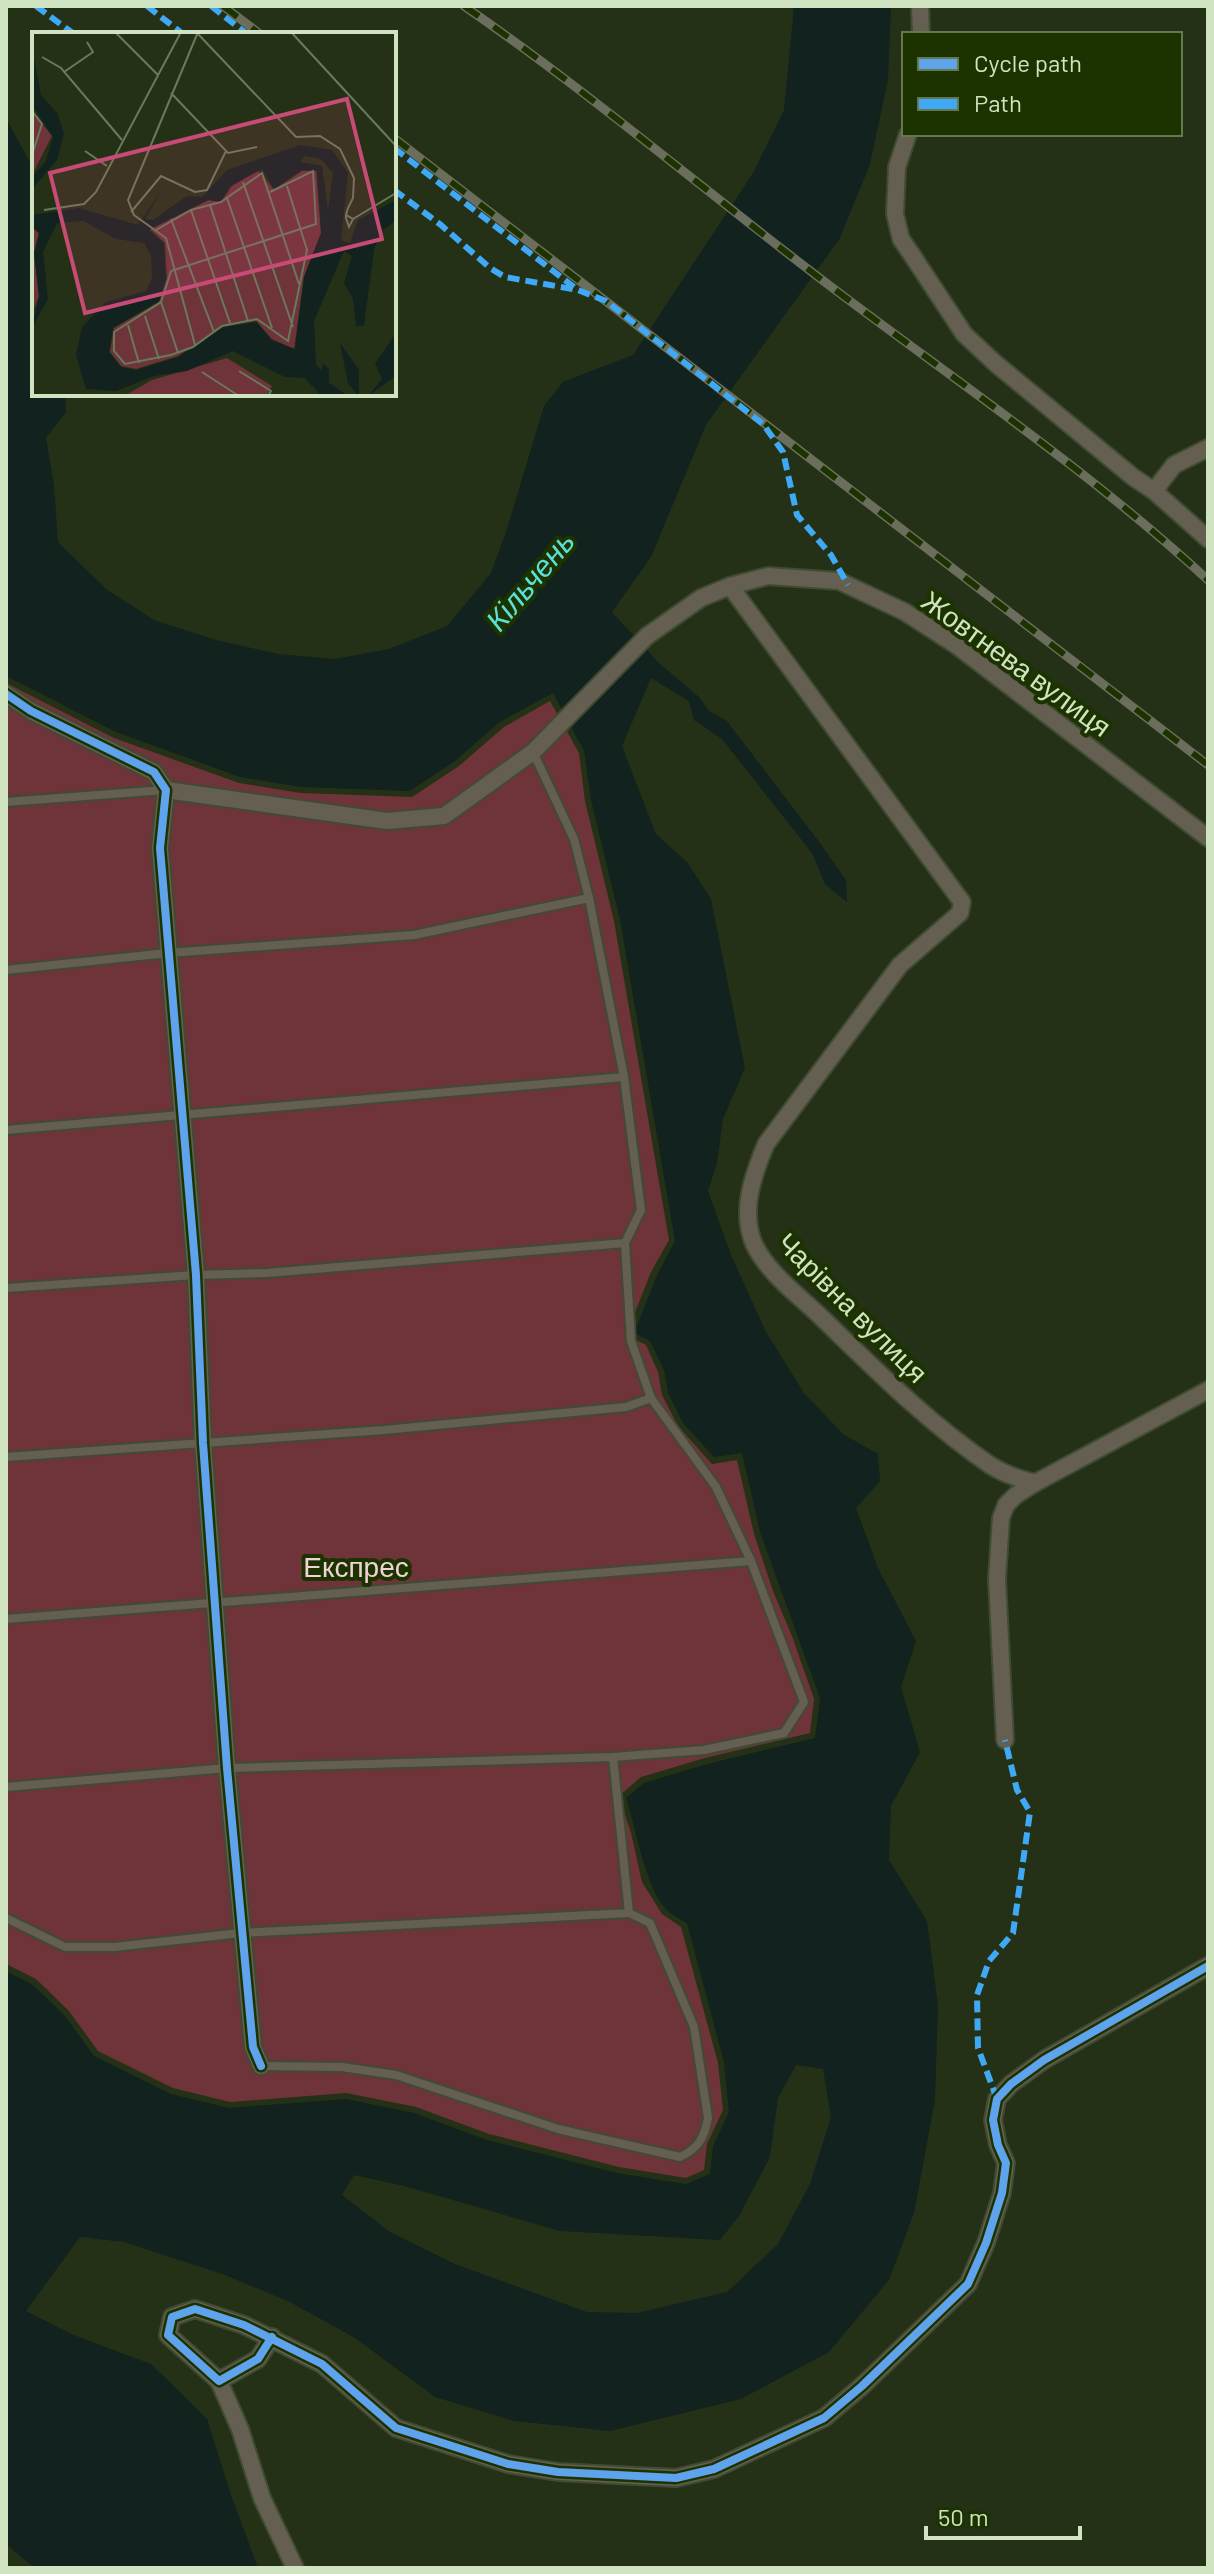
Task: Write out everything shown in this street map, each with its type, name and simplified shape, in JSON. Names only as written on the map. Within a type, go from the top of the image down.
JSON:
[{"type":"street","points":[[920,6],[921,32]]},
{"type":"street","points":[[907,136],[897,167],[895,214],[901,239],[964,334],[1208,539]]},
{"type":"street","points":[[1154,491],[1174,465],[1208,448]]},
{"type":"street","name":"Жовтнева вулиця","points":[[166,790],[387,821],[444,816],[533,752],[647,636],[701,598],[768,576],[839,581],[905,612],[956,645],[1208,838]]},
{"type":"street","name":"Чарівна вулиця","points":[[730,586],[962,902],[960,913],[900,965],[766,1144],[754,1173],[749,1198],[749,1221],[754,1244],[767,1264],[919,1411],[992,1467],[1035,1483]]},
{"type":"street","points":[[6,694],[31,711],[154,772],[166,790],[160,848],[196,1275],[203,1443],[227,1768],[253,2047],[261,2066]]},
{"type":"street","points":[[1005,1740],[997,1594],[1001,1518],[1006,1505],[1035,1483],[1208,1390]]},
{"type":"street","points":[[295,2568],[262,2498],[240,2429],[219,2381],[168,2335],[172,2317],[195,2309],[272,2337],[322,2364],[396,2428],[508,2464],[558,2472],[676,2478],[714,2469],[824,2418],[862,2386],[968,2284],[986,2243],[1002,2193],[1006,2163],[998,2145],[993,2120],[997,2099],[1011,2084],[1044,2060],[1208,1966]]},
{"type":"street","points":[[219,2381],[258,2359],[272,2337]]},
{"type":"lane","points":[[6,1787],[227,1768],[613,1757],[704,1750],[784,1733],[804,1702],[751,1561],[716,1487],[651,1398],[631,1341],[625,1243],[641,1210],[624,1077],[589,898],[574,839],[533,752]]},
{"type":"lane","points":[[6,802],[166,790]]},
{"type":"lane","points":[[6,970],[168,953],[414,935],[589,898]]},
{"type":"lane","points":[[6,1130],[624,1077]]},
{"type":"lane","points":[[6,1288],[267,1273],[625,1243]]},
{"type":"lane","points":[[6,1457],[626,1407],[651,1398]]},
{"type":"lane","points":[[6,1619],[751,1561]]},
{"type":"lane","points":[[613,1757],[629,1913]]},
{"type":"lane","points":[[6,1918],[65,1947],[114,1947],[241,1933],[629,1913],[650,1923],[694,2027],[708,2118],[697,2149],[680,2157],[558,2129],[396,2075],[342,2067],[261,2066]]},
{"type":"green space","name":"Експрес","points":[[6,683],[114,738],[239,783],[301,793],[412,797],[459,766],[504,727],[550,701],[579,753],[585,801],[614,921],[669,1240],[651,1272],[626,1335],[646,1345],[658,1372],[662,1395],[678,1426],[712,1464],[737,1460],[754,1534],[814,1699],[810,1733],[641,1777],[619,1796],[642,1882],[662,1914],[681,1927],[718,2063],[723,2110],[707,2144],[704,2170],[686,2178],[619,2167],[489,2134],[416,2107],[346,2093],[230,2102],[173,2088],[98,2051],[69,2011],[36,1979],[6,1964]]},
{"type":"water","name":"Кільчень","points":[[794,6],[891,6],[888,80],[870,164],[840,238],[706,425],[651,557],[612,612],[659,663],[699,697],[709,711],[726,720],[846,880],[847,902],[825,884],[812,853],[722,739],[694,720],[689,701],[651,678],[622,746],[656,834],[687,862],[711,899],[745,1068],[723,1119],[717,1163],[708,1191],[731,1255],[766,1332],[804,1393],[843,1434],[878,1454],[880,1481],[856,1508],[878,1568],[916,1641],[901,1687],[920,1752],[891,1806],[889,1860],[927,1921],[938,2005],[935,2100],[914,2213],[889,2280],[829,2352],[741,2399],[610,2431],[514,2421],[435,2397],[355,2338],[290,2302],[225,2275],[124,2242],[80,2237],[26,2311],[71,2334],[151,2364],[207,2419],[258,2568],[35,2568],[6,2544],[6,1971],[32,1984],[64,2015],[94,2056],[171,2094],[229,2108],[346,2099],[414,2113],[487,2140],[617,2173],[686,2184],[710,2174],[713,2146],[729,2112],[724,2062],[687,1923],[668,1911],[652,1887],[626,1798],[644,1783],[815,1738],[820,1698],[760,1532],[742,1453],[714,1457],[683,1423],[668,1393],[664,1370],[650,1341],[634,1333],[657,1275],[675,1241],[620,920],[591,800],[584,751],[553,693],[500,722],[455,761],[410,791],[301,787],[240,777],[116,732],[6,676],[6,118],[32,166],[32,396],[65,396],[66,412],[46,438],[54,485],[58,542],[106,589],[154,620],[216,640],[278,654],[335,659],[389,649],[447,626],[491,573],[544,406],[563,382],[633,355],[753,173],[784,110]],"holes":[[[796,2065],[823,2069],[831,2117],[810,2184],[778,2244],[727,2292],[637,2313],[587,2312],[455,2264],[390,2232],[342,2195],[354,2175],[404,2186],[560,2231],[720,2240],[739,2216],[770,2157],[778,2098]]]},
{"type":"railway","points":[[223,6],[257,32]]},
{"type":"railway","points":[[464,6],[563,77],[850,301],[1078,470],[1208,580]]},
{"type":"railway","points":[[396,140],[1208,765]]},
{"type":"marked path","points":[[36,6],[71,32]]},
{"type":"marked path","points":[[147,6],[180,32]]},
{"type":"marked path","points":[[211,6],[244,32]]},
{"type":"marked path","points":[[396,150],[574,287]]},
{"type":"marked path","points":[[396,191],[505,277],[578,290],[606,301],[763,424],[783,452],[797,515],[831,555],[848,585]]},
{"type":"marked path","points":[[997,2099],[978,2048],[977,1995],[989,1961],[1013,1933],[1030,1812],[1017,1790],[1005,1740]]},
{"type":"cycle path","points":[[6,694],[31,711],[154,772],[166,790],[160,848],[196,1275],[203,1443],[227,1768],[253,2047],[261,2066]]},
{"type":"cycle path","points":[[272,2337],[258,2359],[219,2381],[168,2335],[172,2317],[195,2309],[244,2325],[322,2364],[396,2428],[508,2464],[558,2472],[676,2478],[714,2469],[824,2418],[862,2386],[968,2284],[986,2243],[1002,2193],[1006,2163],[998,2145],[993,2120],[997,2099],[1011,2084],[1044,2060],[1208,1966]]}]
